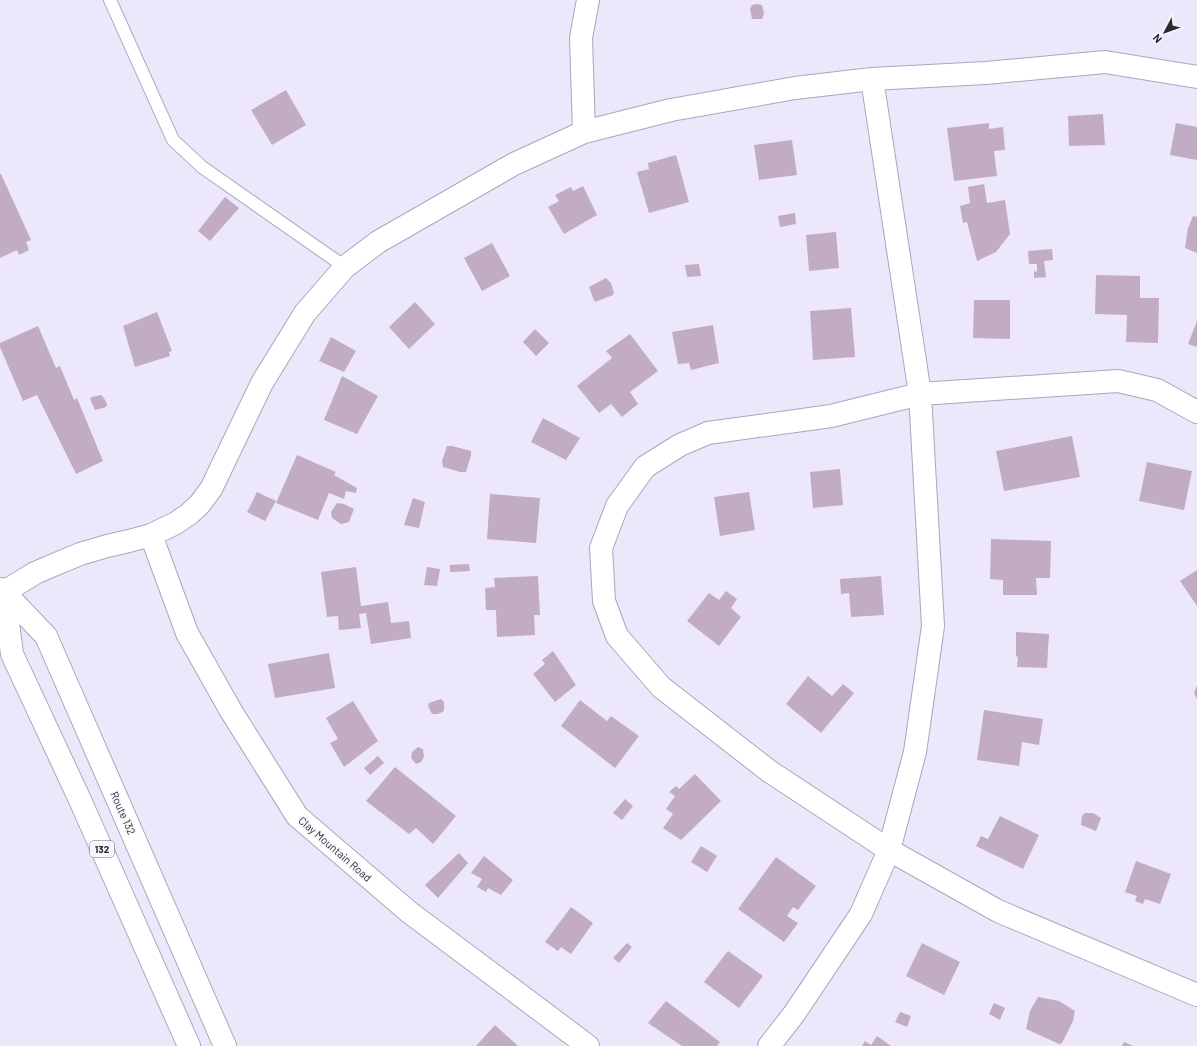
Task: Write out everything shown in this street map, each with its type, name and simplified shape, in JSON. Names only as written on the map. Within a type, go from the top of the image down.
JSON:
[{"type":"main road","points":[[584,132],[581,38],[588,0]]},
{"type":"main road","points":[[1,590],[35,573],[80,554],[151,535],[176,523],[189,514],[199,505],[211,489],[262,383],[305,313],[345,267],[378,242],[514,164],[584,132],[671,110],[795,88],[872,79],[986,73],[1105,62],[1197,77]]},
{"type":"main road","points":[[769,1046],[794,1014],[862,914],[889,850],[915,752],[933,626],[920,394],[872,79]]},
{"type":"main road","points":[[1197,412],[1157,390],[1118,381],[920,394],[831,416],[708,433],[680,444],[645,467],[617,506],[600,548],[604,601],[617,636],[661,687],[769,771],[889,850],[998,910],[1197,995]]},
{"type":"main road","name":"Clay Mountain Road","points":[[151,535],[187,634],[231,711],[297,816],[409,912],[588,1046]]},
{"type":"main road","name":"132","points":[[1,590],[12,654],[86,814],[189,1046]]},
{"type":"main road","name":"Route 132","points":[[1,590],[46,636],[225,1046]]},
{"type":"lane","points":[[110,0],[173,140],[202,167],[345,267]]},
{"type":"building","points":[[752,5],[762,5],[764,14],[762,19],[752,19],[750,9]]},
{"type":"building","points":[[286,90],[306,125],[272,145],[251,110]]},
{"type":"building","points":[[1103,114],[1105,145],[1069,146],[1068,116]]},
{"type":"building","points":[[989,123],[989,129],[1003,127],[1005,150],[994,151],[997,176],[954,181],[947,128]]},
{"type":"building","points":[[1176,123],[1197,127],[1197,160],[1170,155]]},
{"type":"building","points":[[792,140],[797,175],[759,180],[754,145]]},
{"type":"building","points":[[676,155],[689,202],[649,213],[637,172],[649,169],[648,163]]},
{"type":"building","points":[[0,174],[31,240],[26,242],[29,250],[19,255],[17,250],[0,258]]},
{"type":"building","points":[[984,184],[987,203],[1005,200],[1010,234],[996,252],[977,261],[967,222],[963,223],[960,206],[970,203],[968,187]]},
{"type":"building","points":[[583,186],[597,215],[564,234],[548,207],[559,201],[555,195],[571,187],[573,191]]},
{"type":"building","points":[[225,197],[239,208],[210,241],[198,231]]},
{"type":"building","points":[[795,213],[796,224],[780,227],[778,216]]},
{"type":"building","points":[[1193,216],[1197,217],[1197,253],[1185,248],[1188,228]]},
{"type":"building","points":[[836,232],[839,268],[809,271],[806,235]]},
{"type":"building","points":[[492,243],[510,276],[482,291],[464,258]]},
{"type":"building","points":[[1052,249],[1053,260],[1044,261],[1046,277],[1034,278],[1034,271],[1037,272],[1037,264],[1029,264],[1028,251]]},
{"type":"building","points":[[699,264],[701,276],[687,277],[685,265]]},
{"type":"building","points":[[1096,275],[1140,276],[1140,298],[1159,298],[1158,343],[1126,342],[1127,315],[1095,314]]},
{"type":"building","points":[[606,278],[611,283],[614,293],[613,295],[595,302],[589,287]]},
{"type":"building","points":[[974,300],[1010,300],[1010,339],[973,338]]},
{"type":"building","points":[[415,302],[435,324],[409,349],[389,327]]},
{"type":"building","points":[[851,308],[855,357],[813,360],[810,311]]},
{"type":"building","points":[[157,312],[172,351],[169,352],[170,356],[135,367],[123,326]]},
{"type":"building","points":[[1197,321],[1197,347],[1188,344]]},
{"type":"building","points":[[713,325],[719,363],[691,370],[689,363],[678,364],[672,332]]},
{"type":"building","points":[[38,326],[56,368],[60,366],[74,400],[77,398],[103,461],[76,474],[37,395],[23,401],[0,347],[0,343]]},
{"type":"building","points":[[535,329],[549,343],[536,356],[523,342]]},
{"type":"building","points":[[630,334],[658,371],[630,392],[638,404],[622,417],[611,404],[599,413],[577,386],[612,358],[606,351]]},
{"type":"building","points":[[331,337],[356,351],[344,372],[319,361]]},
{"type":"building","points":[[342,376],[378,396],[357,434],[324,420]]},
{"type":"building","points":[[101,395],[107,404],[106,407],[95,410],[90,399]]},
{"type":"building","points":[[543,418],[580,438],[566,460],[531,442]]},
{"type":"building","points":[[1072,436],[1080,477],[1004,491],[996,451]]},
{"type":"building","points":[[447,446],[471,451],[466,472],[460,472],[443,467],[442,461]]},
{"type":"building","points":[[297,455],[336,472],[334,475],[357,488],[356,493],[346,491],[344,499],[329,493],[318,520],[276,503]]},
{"type":"building","points":[[1147,462],[1192,471],[1184,510],[1139,501]]},
{"type":"building","points":[[840,469],[843,505],[813,508],[810,472]]},
{"type":"building","points":[[257,492],[276,501],[265,521],[247,512]]},
{"type":"building","points":[[749,492],[755,530],[720,536],[714,497]]},
{"type":"building","points":[[490,494],[540,498],[536,543],[487,539]]},
{"type":"building","points":[[413,498],[425,502],[419,528],[404,525]]},
{"type":"building","points":[[337,503],[344,504],[354,509],[349,522],[341,524],[332,518],[331,512]]},
{"type":"building","points":[[991,539],[1051,541],[1050,578],[1036,578],[1037,595],[1003,595],[1003,580],[990,579]]},
{"type":"building","points":[[469,564],[470,571],[450,572],[450,565]]},
{"type":"building","points":[[356,567],[361,606],[388,602],[391,623],[409,621],[411,638],[371,644],[366,613],[359,614],[361,628],[339,630],[338,616],[327,617],[321,572]]},
{"type":"building","points":[[427,567],[440,569],[437,586],[424,585]]},
{"type":"building","points":[[1197,570],[1197,606],[1180,581]]},
{"type":"building","points":[[538,576],[540,615],[534,615],[535,635],[497,637],[496,610],[486,610],[485,588],[495,587],[494,578]]},
{"type":"building","points":[[881,576],[884,615],[851,617],[849,593],[841,594],[840,579]]},
{"type":"building","points":[[726,591],[737,599],[731,608],[741,617],[719,646],[687,621],[709,593],[719,600]]},
{"type":"building","points":[[1016,632],[1049,634],[1047,668],[1017,667],[1018,656],[1016,657]]},
{"type":"building","points":[[553,651],[576,685],[555,702],[533,674],[545,664],[542,660]]},
{"type":"building","points":[[329,653],[335,688],[275,698],[268,664]]},
{"type":"building","points":[[808,676],[832,696],[843,684],[854,693],[821,733],[786,704]]},
{"type":"building","points":[[1197,685],[1197,699],[1194,693]]},
{"type":"building","points":[[441,699],[444,702],[444,711],[438,714],[432,714],[428,706],[429,703]]},
{"type":"building","points":[[580,700],[607,721],[611,716],[639,736],[615,768],[561,726]]},
{"type":"building","points":[[353,701],[378,741],[344,767],[330,743],[338,739],[326,718]]},
{"type":"building","points":[[984,710],[1043,719],[1039,745],[1022,742],[1019,766],[977,760]]},
{"type":"building","points":[[418,747],[423,749],[424,757],[421,762],[416,764],[411,758],[412,752]]},
{"type":"building","points":[[378,756],[384,763],[370,775],[364,768]]},
{"type":"building","points":[[395,767],[456,816],[433,844],[416,828],[409,834],[366,801]]},
{"type":"building","points":[[695,774],[721,801],[681,840],[663,828],[673,814],[666,809],[675,796],[669,792],[676,786],[679,789]]},
{"type":"building","points":[[625,799],[633,806],[622,820],[613,813]]},
{"type":"building","points":[[1085,813],[1093,813],[1101,818],[1096,831],[1081,825],[1082,816]]},
{"type":"building","points":[[1000,816],[1039,835],[1023,869],[976,846],[981,836],[988,839]]},
{"type":"building","points":[[701,846],[717,856],[707,872],[691,862]]},
{"type":"building","points":[[459,853],[468,863],[438,898],[425,885]]},
{"type":"building","points":[[484,856],[513,880],[501,895],[488,888],[486,892],[477,887],[482,879],[471,873]]},
{"type":"building","points":[[776,857],[816,886],[798,910],[793,907],[787,916],[798,923],[784,942],[738,909]]},
{"type":"building","points":[[1136,861],[1171,874],[1160,904],[1145,899],[1143,904],[1135,901],[1137,896],[1125,892]]},
{"type":"building","points":[[571,907],[593,923],[571,954],[561,947],[558,951],[545,942]]},
{"type":"building","points":[[627,943],[632,947],[619,963],[613,958]]},
{"type":"building","points":[[922,943],[960,962],[944,995],[906,976]]},
{"type":"building","points":[[728,951],[763,976],[739,1008],[704,982]]},
{"type":"building","points":[[1038,997],[1059,1001],[1075,1011],[1073,1021],[1062,1043],[1059,1044],[1026,1029],[1030,1011]]},
{"type":"building","points":[[666,1001],[720,1042],[717,1046],[682,1046],[648,1023]]},
{"type":"building","points":[[994,1003],[1005,1008],[1000,1020],[989,1014]]},
{"type":"building","points":[[900,1012],[911,1016],[907,1027],[895,1022]]},
{"type":"building","points":[[495,1025],[518,1046],[476,1046]]},
{"type":"building","points":[[877,1036],[891,1046],[862,1046],[865,1041],[871,1045]]},
{"type":"building","points":[[1124,1042],[1133,1046],[1122,1046]]}]
